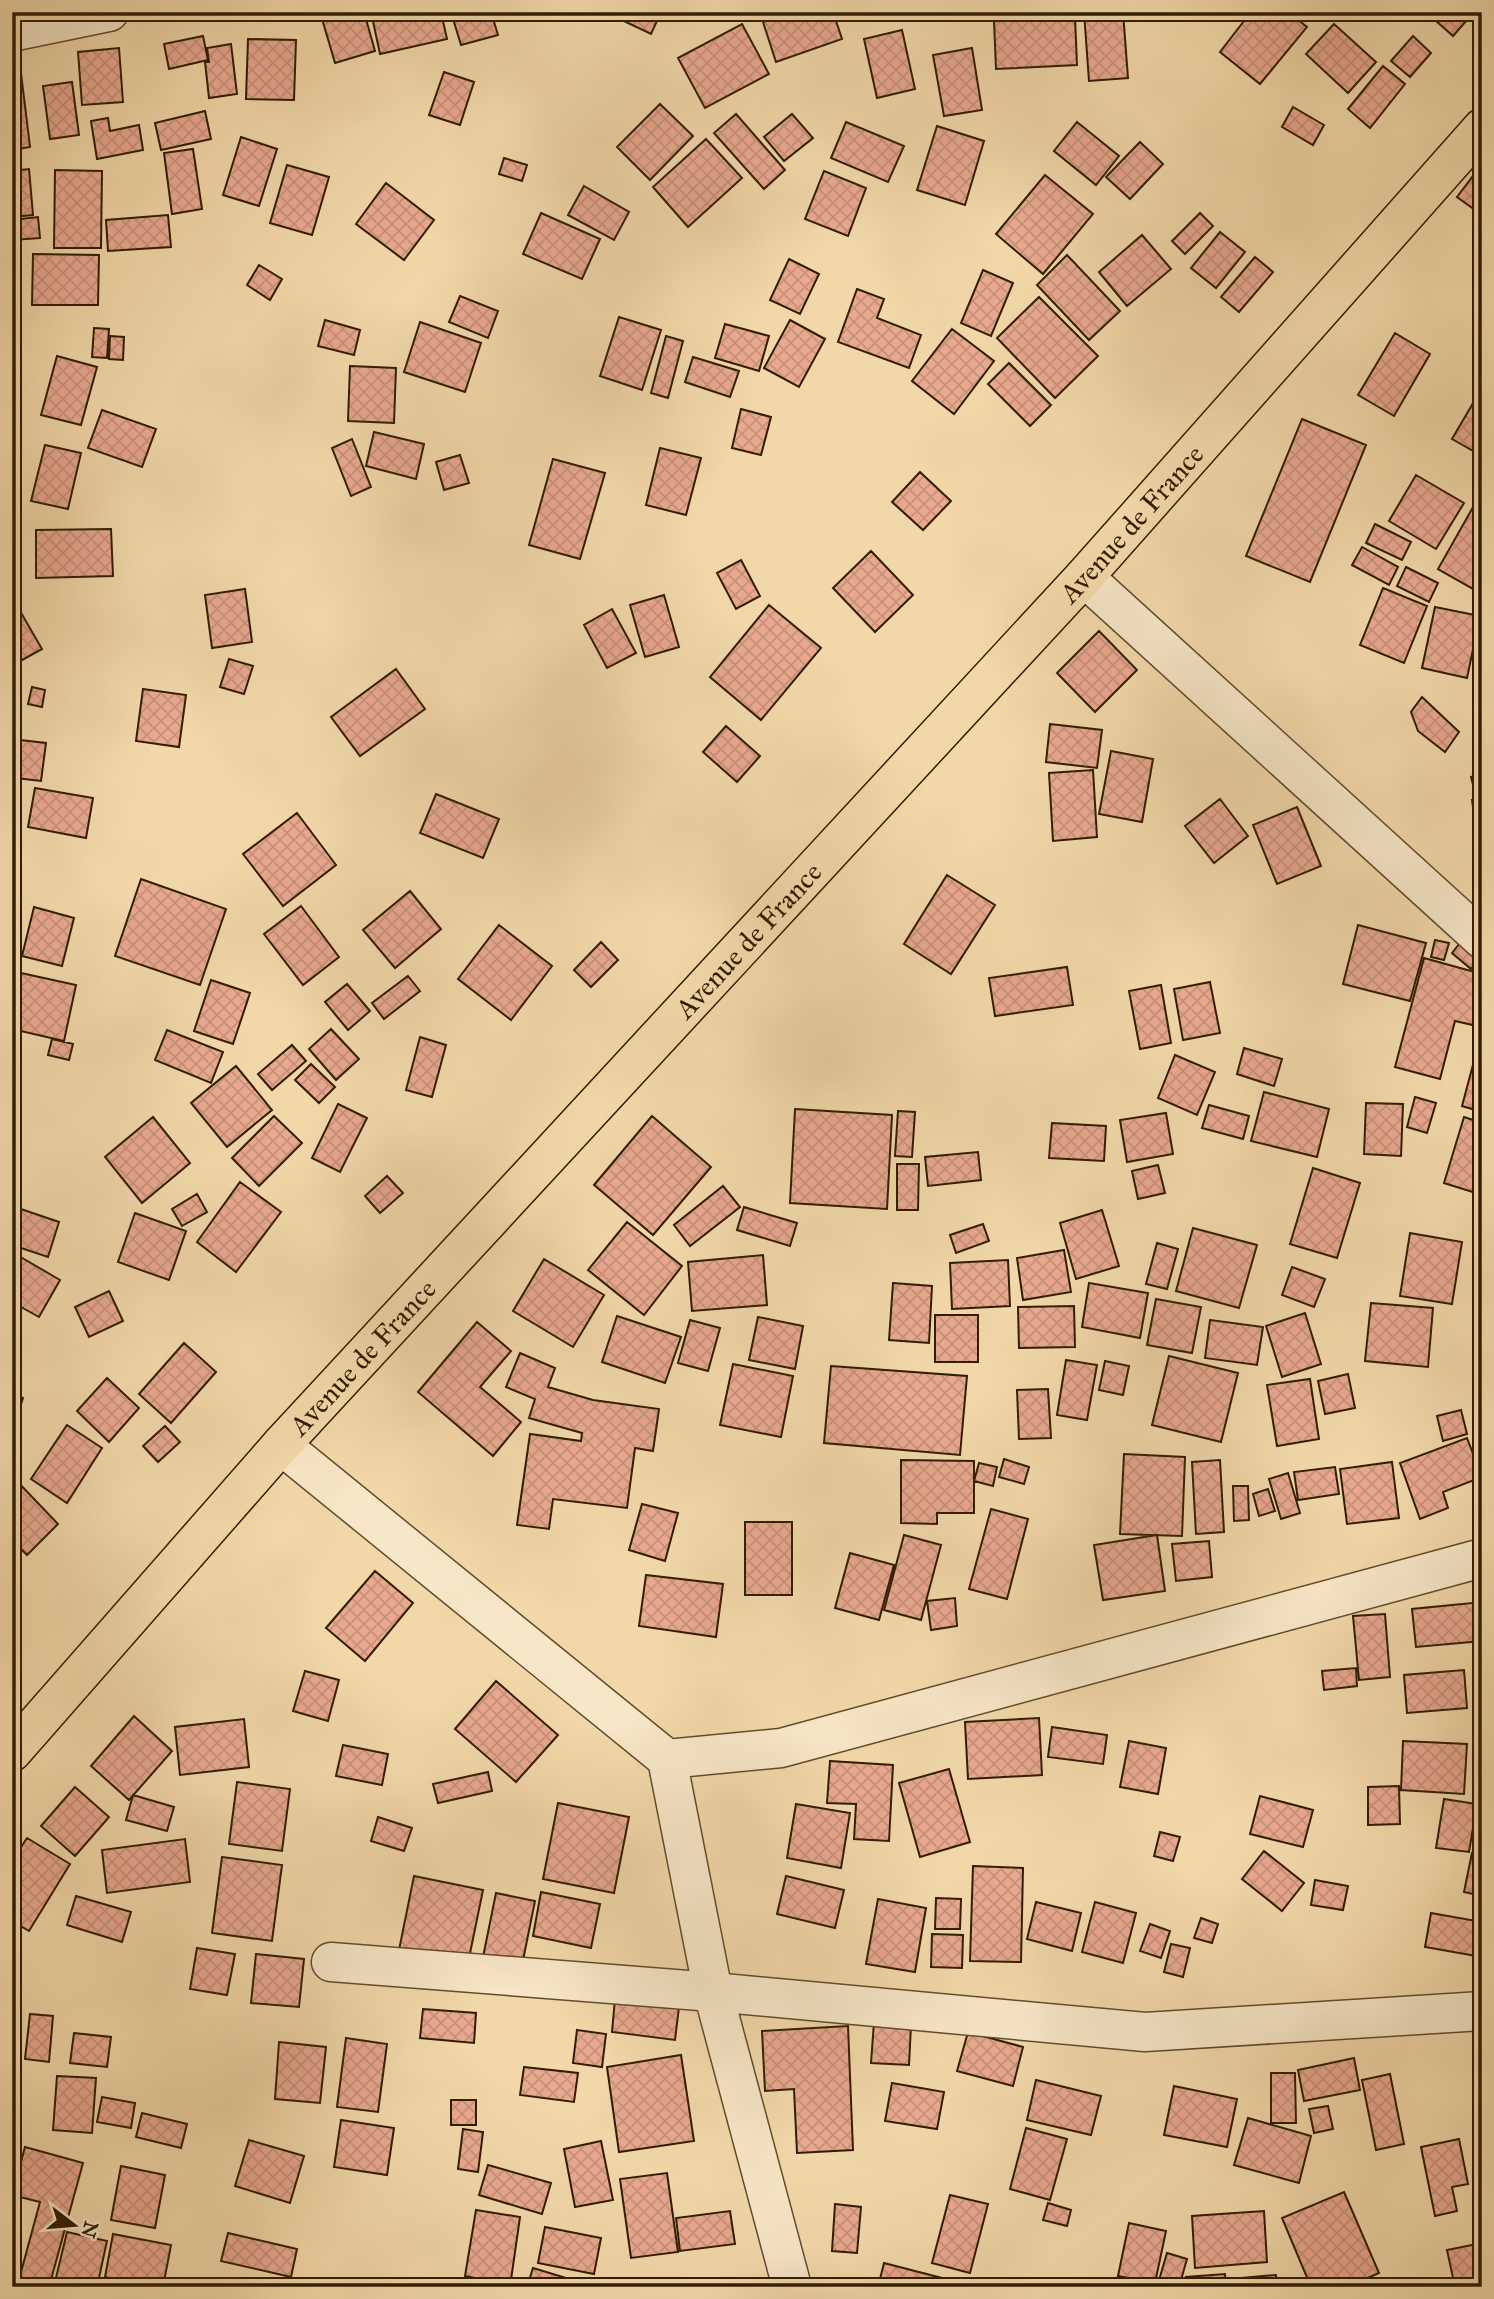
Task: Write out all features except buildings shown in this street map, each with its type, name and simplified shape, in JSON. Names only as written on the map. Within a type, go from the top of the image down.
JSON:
[{"type":"main road","name":"Avenue de France","points":[[12,1752],[281,1445],[1084,576],[1482,128]]},
{"type":"street","points":[[12,32],[110,12]]},
{"type":"street","points":[[1084,576],[1482,939]]},
{"type":"street","points":[[281,1445],[667,1759],[713,1993],[792,2287]]},
{"type":"street","points":[[667,1759],[781,1748],[1482,1558]]},
{"type":"street","points":[[331,1962],[1145,2032],[1482,2011]]}]
